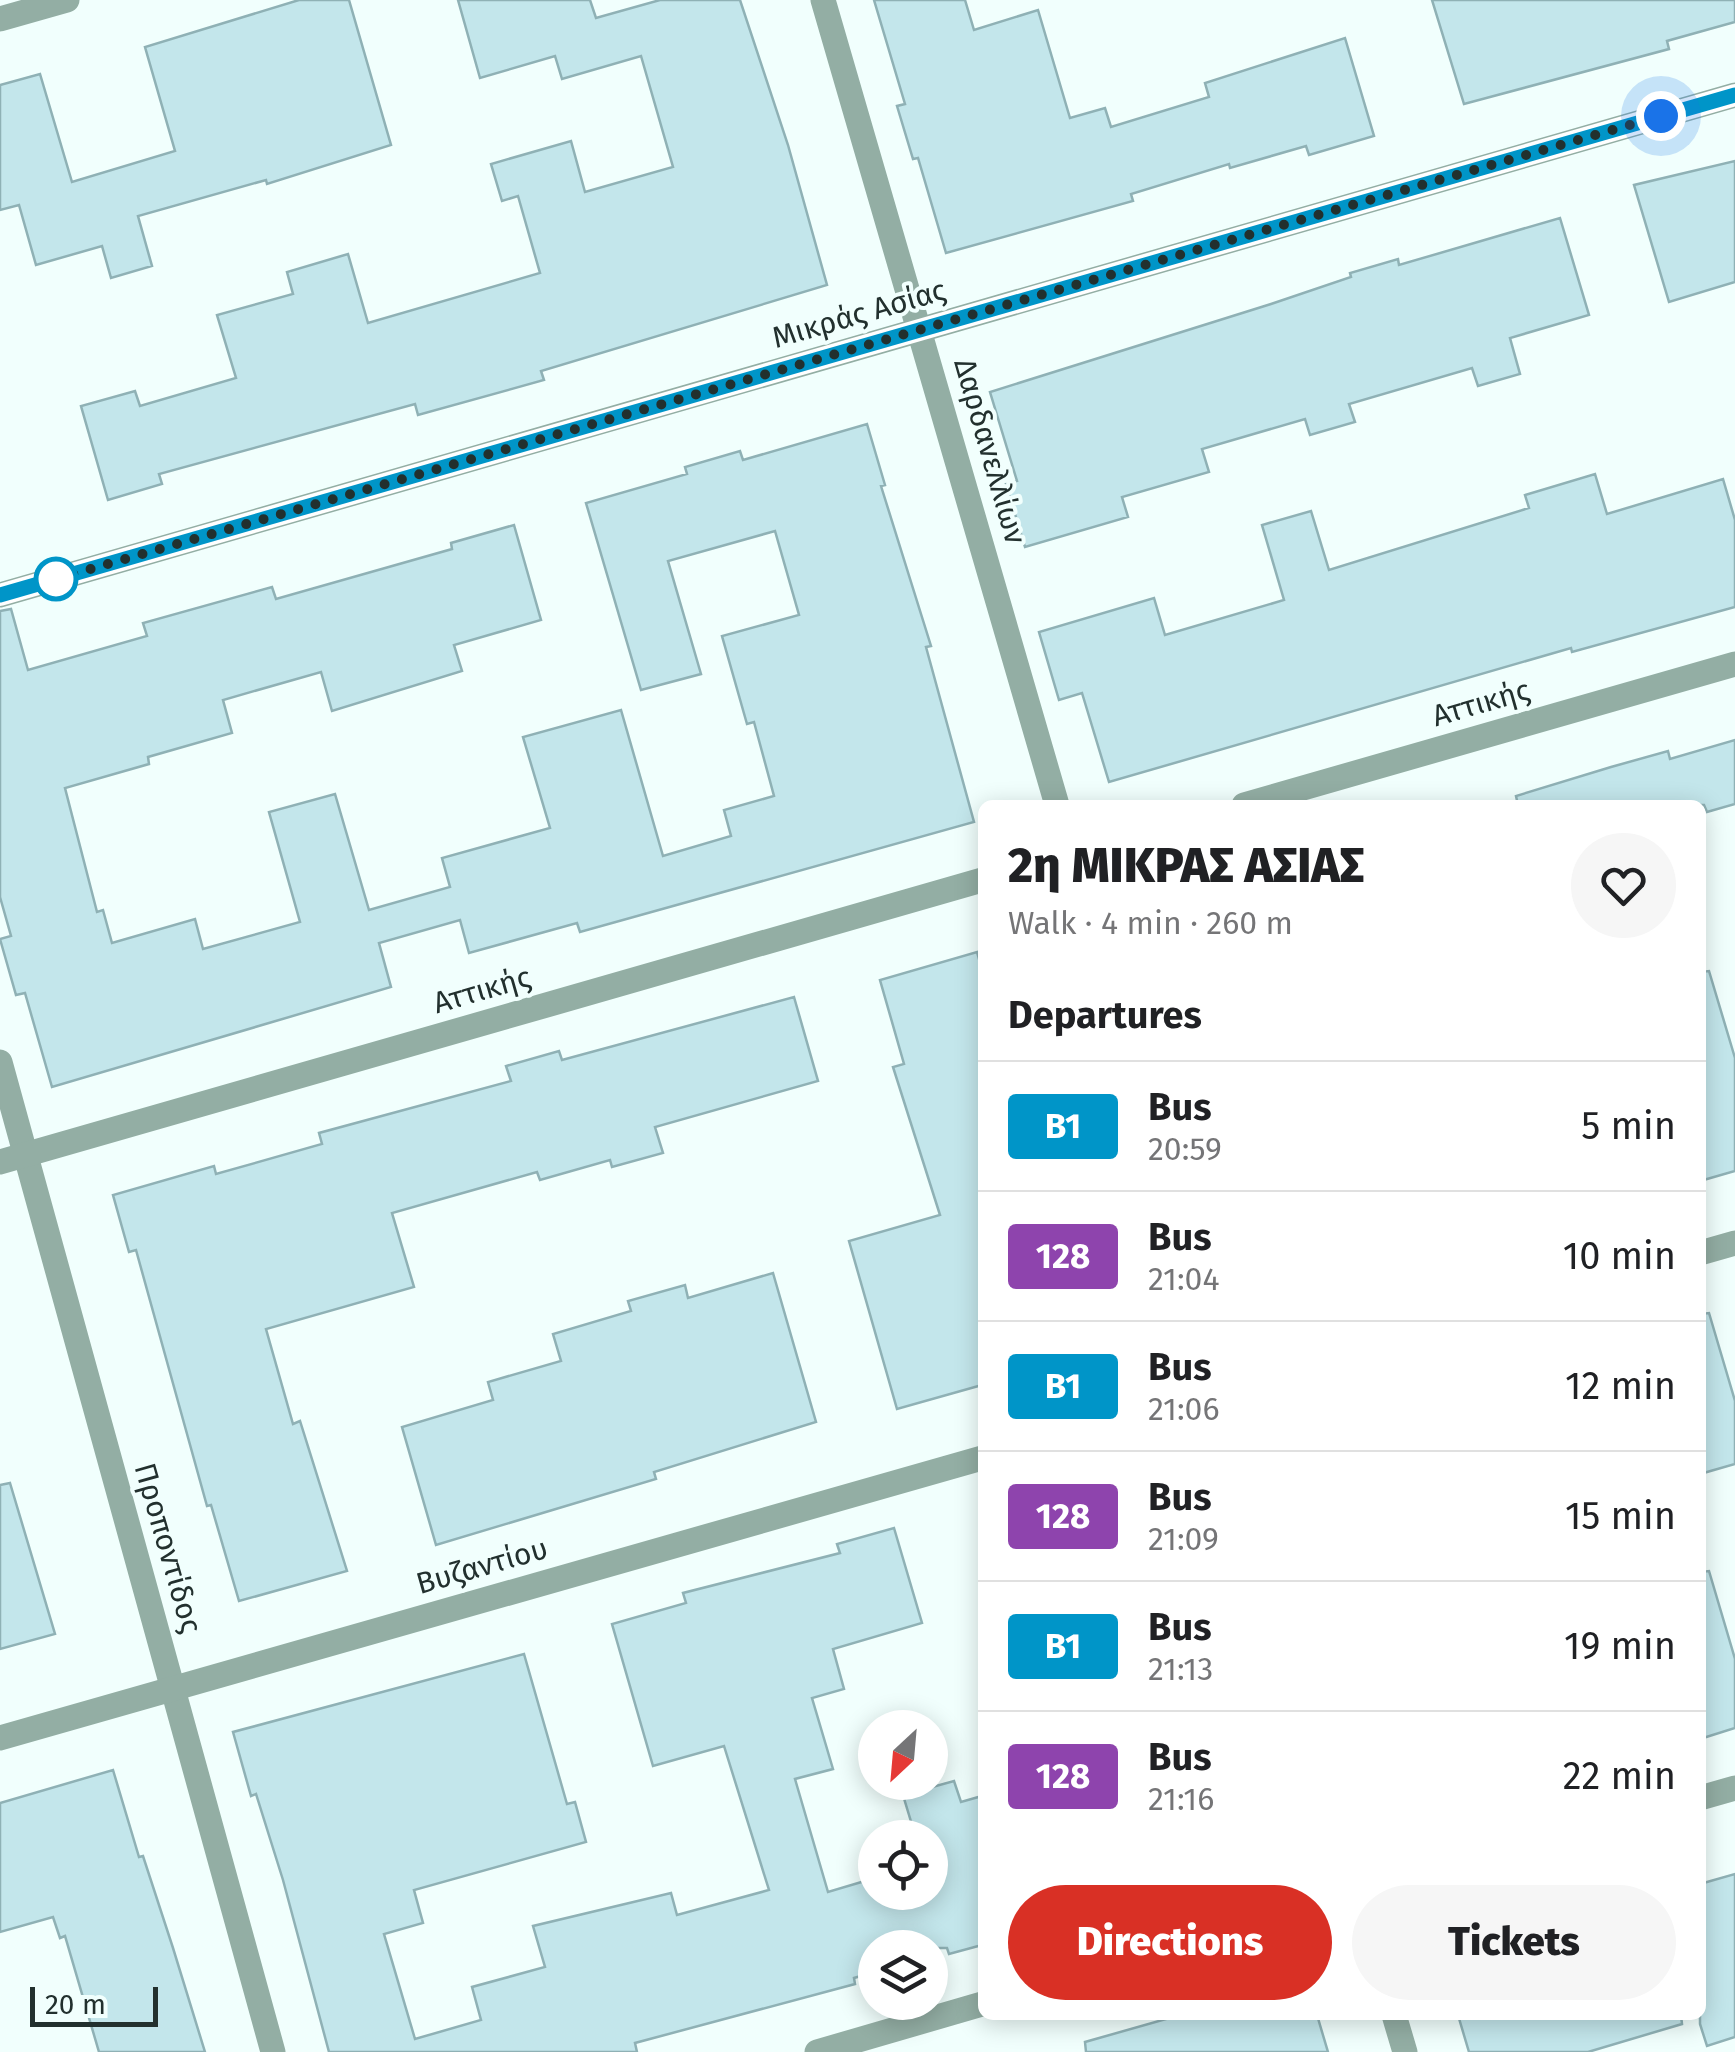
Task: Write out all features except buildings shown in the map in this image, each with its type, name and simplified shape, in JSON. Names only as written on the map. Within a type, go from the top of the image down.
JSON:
[{"type":"street","points":[[0,19],[67,0]]},
{"type":"street","name":"Δαρδανελλίων","points":[[823,0],[1057,800]]},
{"type":"street","name":"Μικράς Ασίας","points":[[0,594],[1735,95]]},
{"type":"street","name":"Αττικής","points":[[1261,800],[1735,664]]},
{"type":"street","name":"Αττικής","points":[[12,1159],[978,881]]},
{"type":"street","name":"Προποντίδος","points":[[0,1062],[12,1159],[173,1688],[272,2052]]},
{"type":"street","points":[[1706,1251],[1735,1243]]},
{"type":"street","name":"Βυζαντίου","points":[[0,1738],[978,1459]]},
{"type":"street","points":[[1706,1796],[1735,1788]]},
{"type":"street","points":[[817,2052],[978,2005]]},
{"type":"street","points":[[1395,2020],[1404,2052]]},
{"type":"bus line","name":"Β1","points":[[0,595],[1735,95]]},
{"type":"route","points":[[56,579],[1661,116]]}]
